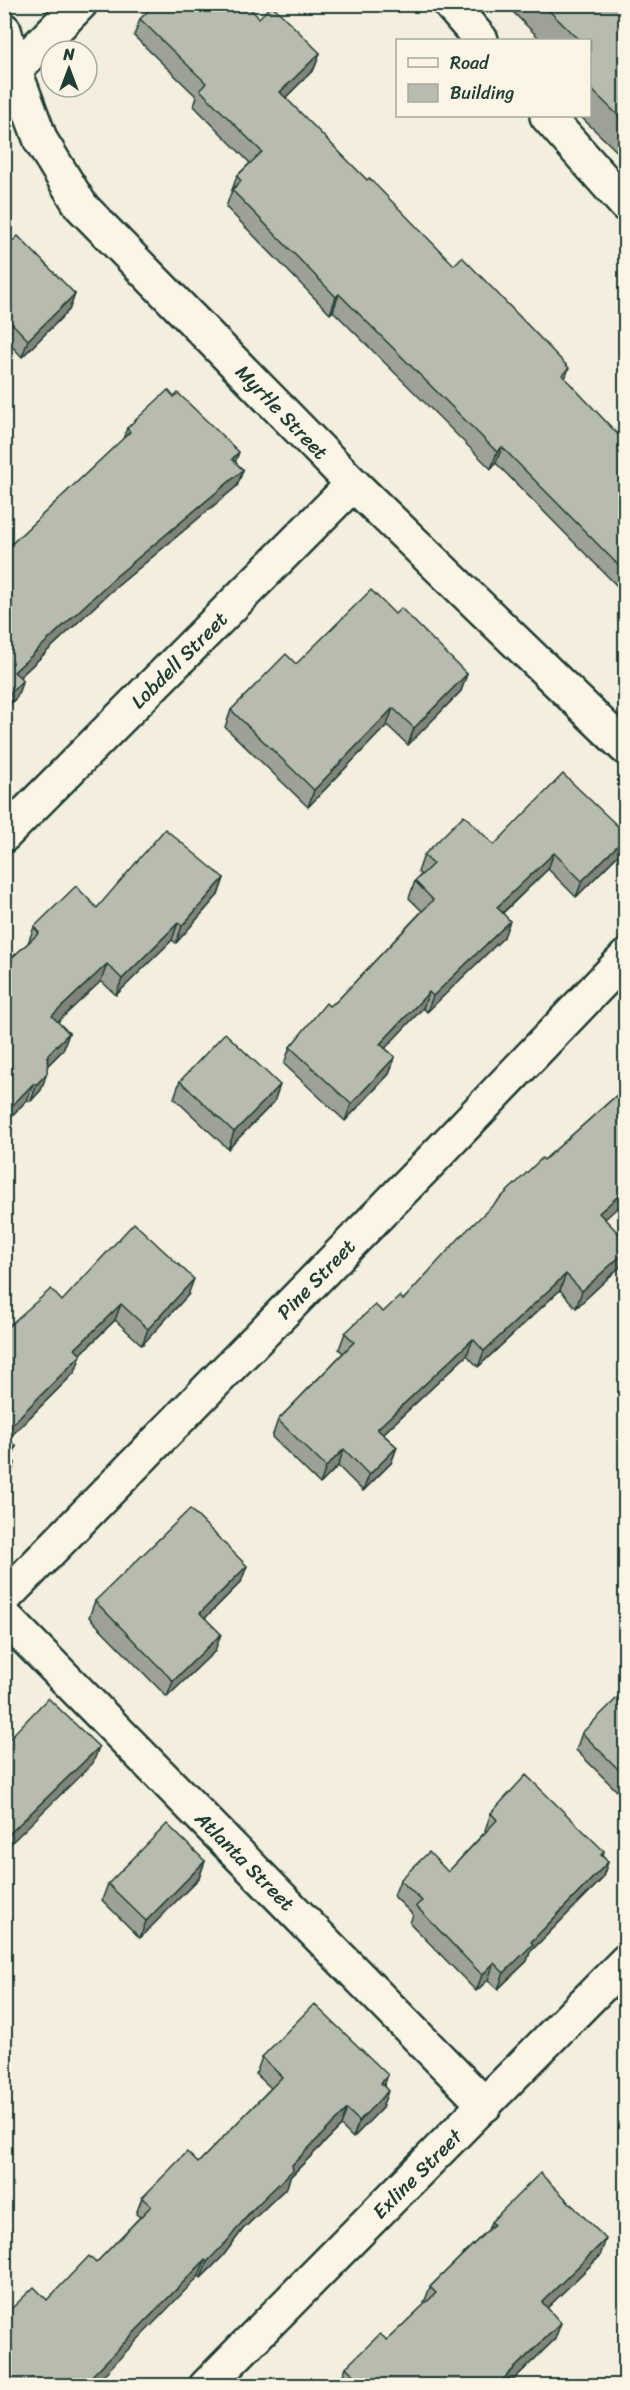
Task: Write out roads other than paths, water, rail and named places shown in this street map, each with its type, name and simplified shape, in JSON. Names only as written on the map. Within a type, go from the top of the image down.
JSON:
[{"type":"street","points":[[10,76],[80,4]]},
{"type":"street","points":[[450,4],[480,39]]},
{"type":"street","name":"Myrtle Street","points":[[4,30],[10,76],[41,141],[81,206],[353,484],[626,748]]},
{"type":"street","points":[[548,117],[626,205]]},
{"type":"street","name":"Lobdell Street","points":[[4,835],[353,484]]},
{"type":"street","name":"Pine Street","points":[[4,1598],[429,1163],[626,957]]},
{"type":"street","name":"Atlanta Street","points":[[4,1616],[485,2105]]},
{"type":"street","name":"Exline Street","points":[[206,2385],[626,1961]]}]
